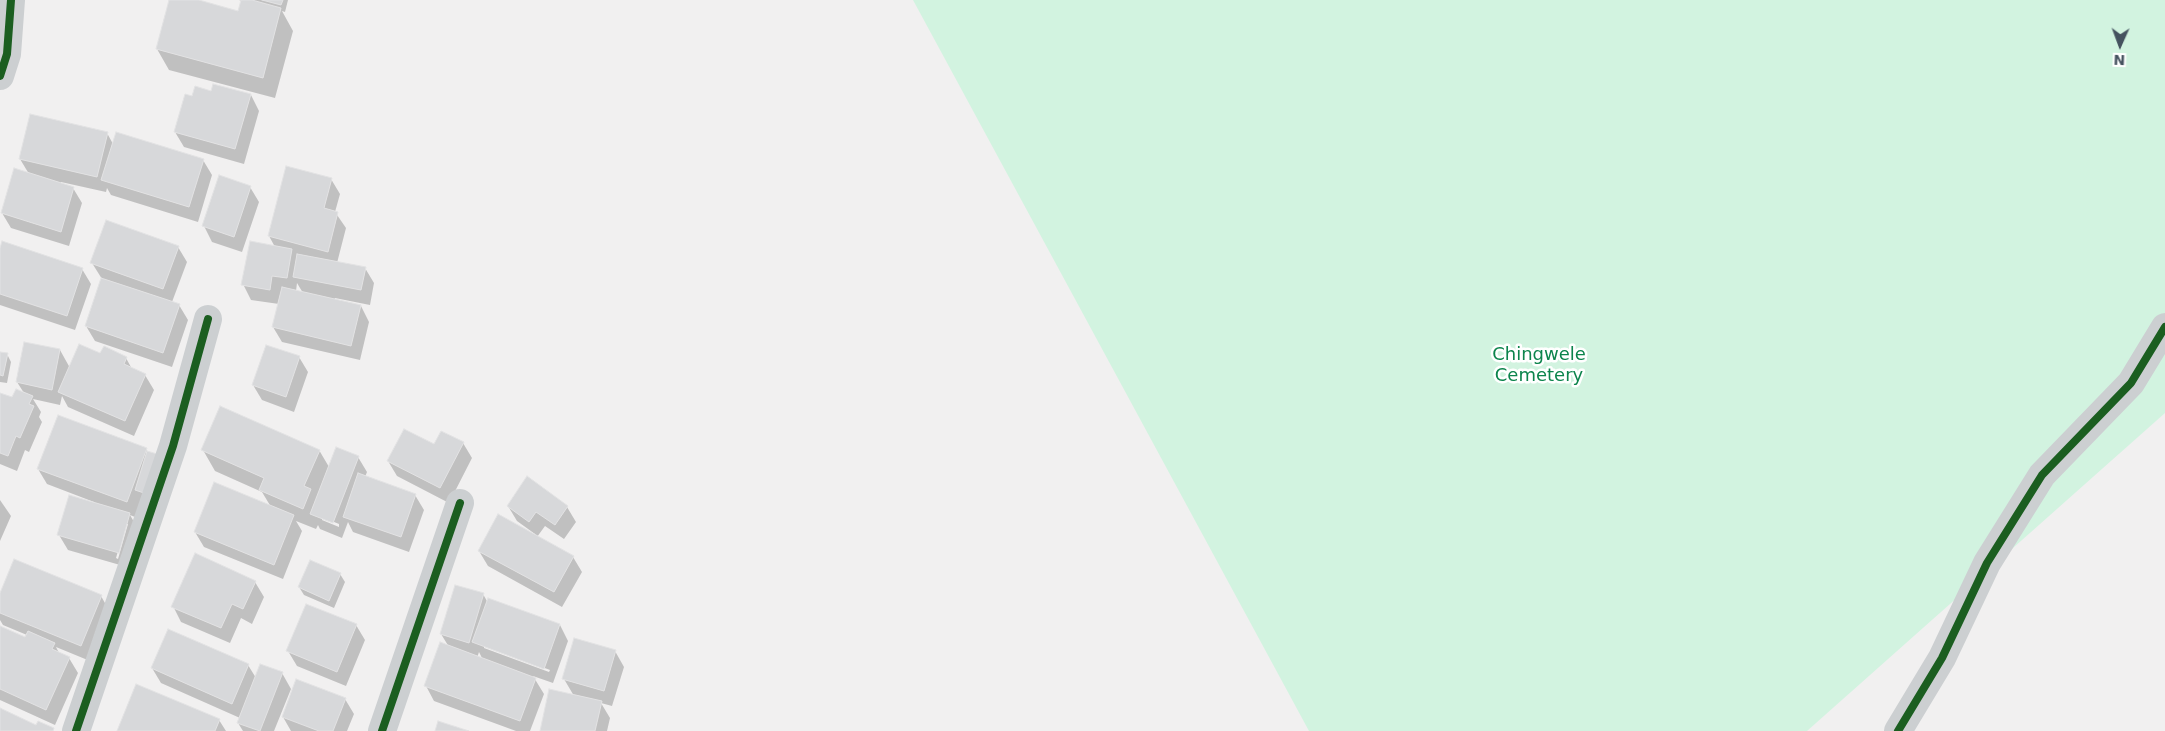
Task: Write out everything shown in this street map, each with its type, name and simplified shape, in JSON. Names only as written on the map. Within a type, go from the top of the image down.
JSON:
[{"type":"street","points":[[0,76],[7,54],[11,0]]},
{"type":"street","points":[[76,731],[173,446],[208,319]]},
{"type":"street","points":[[1898,731],[1942,658],[1988,563],[2042,475],[2131,383],[2165,326]]},
{"type":"street","points":[[382,731],[460,503]]},
{"type":"green space","name":"Chingwele Cemetery","points":[[913,0],[2165,0],[2165,413],[1807,731],[1309,731]]},
{"type":"building","points":[[169,0],[199,0],[238,11],[241,0],[252,0],[281,8],[263,78],[156,49]]},
{"type":"building","points":[[262,0],[283,0],[281,5]]},
{"type":"building","points":[[213,84],[251,94],[235,149],[174,132],[185,94],[192,96],[195,86],[211,91]]},
{"type":"building","points":[[30,114],[108,132],[97,177],[19,159]]},
{"type":"building","points":[[116,132],[204,159],[189,207],[101,180]]},
{"type":"building","points":[[286,166],[332,178],[324,208],[338,212],[328,252],[268,236]]},
{"type":"building","points":[[14,168],[74,187],[61,232],[1,213]]},
{"type":"building","points":[[219,175],[251,186],[234,237],[202,226]]},
{"type":"building","points":[[106,220],[179,246],[163,289],[90,263]]},
{"type":"building","points":[[2,241],[83,268],[67,316],[0,294],[0,248]]},
{"type":"building","points":[[250,241],[292,249],[287,278],[272,276],[270,290],[241,285]]},
{"type":"building","points":[[297,254],[366,267],[361,290],[293,277]]},
{"type":"building","points":[[101,278],[180,304],[163,353],[85,326]]},
{"type":"building","points":[[282,287],[361,305],[351,346],[272,327]]},
{"type":"building","points":[[24,342],[60,349],[52,390],[16,382]]},
{"type":"building","points":[[79,344],[100,353],[104,346],[127,357],[124,364],[146,374],[125,421],[58,392]]},
{"type":"building","points":[[266,345],[300,356],[286,397],[252,385]]},
{"type":"building","points":[[0,352],[8,353],[3,376],[0,375]]},
{"type":"building","points":[[16,389],[33,396],[29,404],[34,406],[20,438],[16,436],[8,456],[0,453],[0,393],[12,397]]},
{"type":"building","points":[[220,406],[320,450],[304,486],[311,489],[303,509],[259,490],[264,478],[201,450]]},
{"type":"building","points":[[58,415],[147,448],[127,502],[37,469]]},
{"type":"building","points":[[404,429],[434,444],[441,431],[464,442],[440,488],[387,461]]},
{"type":"building","points":[[336,447],[359,456],[333,523],[310,514]]},
{"type":"building","points":[[147,451],[164,456],[153,496],[135,490]]},
{"type":"building","points":[[358,473],[416,494],[401,537],[343,517]]},
{"type":"building","points":[[527,476],[568,506],[555,525],[536,512],[529,522],[507,506]]},
{"type":"building","points":[[214,482],[294,515],[274,565],[194,532]]},
{"type":"building","points":[[69,495],[130,513],[119,553],[57,535]]},
{"type":"building","points":[[498,514],[574,556],[554,592],[478,551]]},
{"type":"building","points":[[195,553],[256,581],[243,609],[232,604],[221,628],[171,607]]},
{"type":"building","points":[[14,559],[102,595],[81,646],[0,613],[0,593]]},
{"type":"building","points":[[310,560],[341,573],[329,601],[298,587]]},
{"type":"building","points":[[455,585],[484,593],[469,643],[440,634]]},
{"type":"building","points":[[488,598],[560,624],[544,669],[472,642]]},
{"type":"building","points":[[306,604],[357,624],[337,672],[286,651]]},
{"type":"building","points":[[0,626],[25,637],[28,631],[55,643],[52,649],[70,657],[46,710],[0,689]]},
{"type":"building","points":[[168,629],[249,664],[232,704],[151,668]]},
{"type":"building","points":[[574,638],[616,650],[604,691],[562,679]]},
{"type":"building","points":[[440,642],[536,678],[520,721],[424,686]]},
{"type":"building","points":[[260,664],[283,672],[260,731],[237,723]]},
{"type":"building","points":[[296,679],[346,698],[333,731],[319,731],[282,717]]},
{"type":"building","points":[[136,684],[220,719],[215,731],[117,731]]},
{"type":"building","points":[[549,689],[602,701],[595,731],[540,731]]},
{"type":"building","points":[[0,708],[36,725],[38,721],[54,728],[53,731],[0,731]]},
{"type":"building","points":[[438,721],[469,731],[435,731]]},
{"type":"cycle path","points":[[0,76],[7,54],[11,0]]},
{"type":"cycle path","points":[[76,731],[173,446],[208,319]]},
{"type":"cycle path","points":[[1898,731],[1942,658],[1987,563],[2042,475],[2131,383],[2165,327]]},
{"type":"cycle path","points":[[382,731],[460,503]]}]
